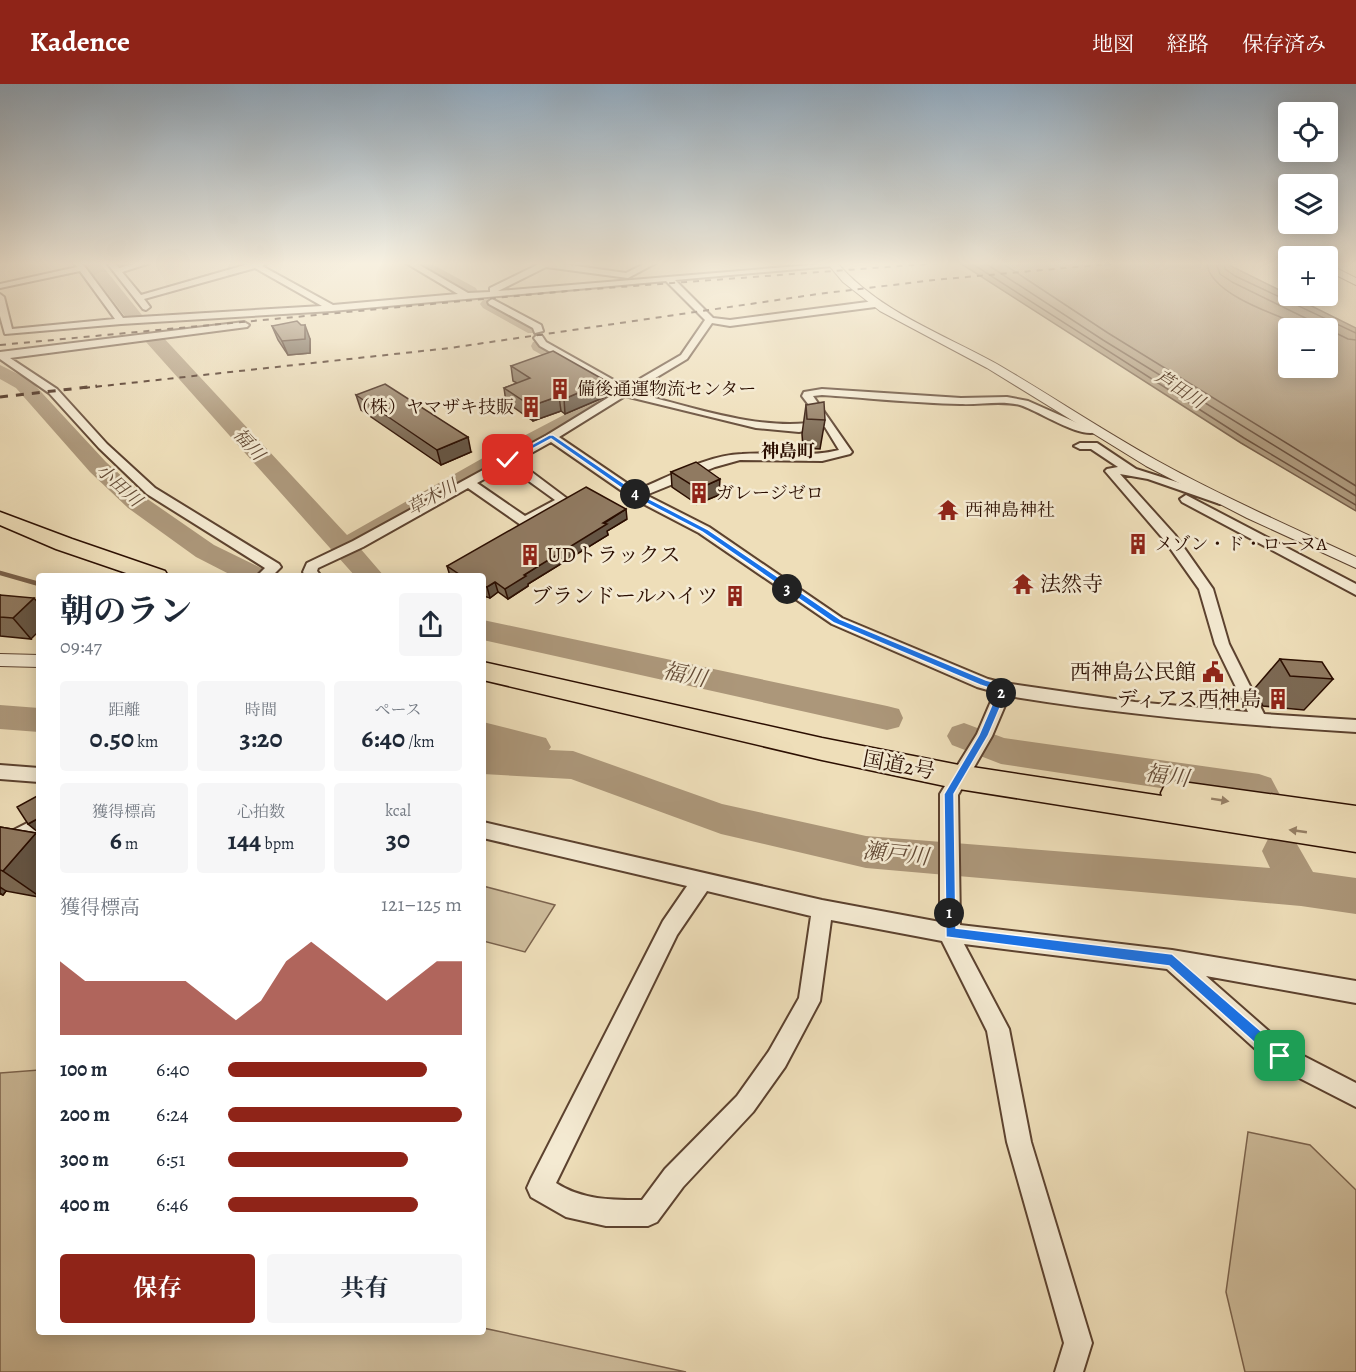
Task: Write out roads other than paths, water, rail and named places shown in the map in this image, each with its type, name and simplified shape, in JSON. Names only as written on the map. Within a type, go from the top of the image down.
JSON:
[{"type":"highway","points":[[0,518],[64,544],[148,573]]},
{"type":"highway","points":[[0,534],[102,573]]},
{"type":"highway","name":"国道2号","points":[[486,656],[967,764],[1356,839]]},
{"type":"highway","name":"国道2号","points":[[486,672],[822,749],[967,764],[1356,819]]},
{"type":"street","points":[[6,323],[8,332],[99,323]]},
{"type":"street","points":[[531,323],[538,327],[543,344],[625,392],[756,425],[799,429],[828,423]]},
{"type":"street","points":[[311,573],[312,566],[358,544],[551,436],[684,357],[708,323]]},
{"type":"street","points":[[911,323],[992,366],[1095,430],[1220,500],[1356,563]]},
{"type":"street","points":[[0,355],[258,324]]},
{"type":"street","points":[[0,355],[53,391],[103,446],[151,491],[269,571]]},
{"type":"street","points":[[636,495],[711,464],[740,457],[822,458],[846,452],[828,423],[807,396],[822,392],[961,401],[1007,399],[1024,403],[1080,428],[1095,430]]},
{"type":"street","points":[[551,436],[636,495],[704,530],[837,621],[983,683],[1004,689],[1083,702],[1260,721],[1356,726]]},
{"type":"street","points":[[1080,446],[1093,445],[1128,469],[1356,590]]},
{"type":"street","points":[[468,482],[525,522],[563,500],[508,460]]},
{"type":"street","points":[[1220,500],[1202,497],[1128,469],[1111,471],[1170,538],[1206,589],[1222,644],[1260,721]]},
{"type":"street","points":[[0,660],[36,661]]},
{"type":"street","points":[[1004,689],[967,764],[950,927],[955,948],[998,1029],[1019,1142],[1078,1343],[1069,1372]]},
{"type":"street","points":[[0,772],[36,776]]},
{"type":"street","points":[[0,846],[36,827]]},
{"type":"street","points":[[486,831],[822,909],[1172,960],[1356,992]]},
{"type":"street","points":[[703,880],[670,928],[540,1188],[566,1204],[606,1213],[648,1213],[674,1178],[745,1104],[777,1059],[809,1001],[822,909]]},
{"type":"street","points":[[1172,960],[1280,1056],[1356,1095]]},
{"type":"water","name":"芦田川","points":[[1054,323],[1278,323],[1278,378],[1338,378],[1338,323],[1346,323],[1356,328],[1356,511],[1241,443]]},
{"type":"waterway","name":"草木川","points":[[523,323],[534,329]]},
{"type":"waterway","name":"福川","points":[[153,338],[367,573]]},
{"type":"waterway","name":"草木川","points":[[540,346],[588,373]]},
{"type":"waterway","name":"小田川","points":[[0,371],[23,384],[98,467],[137,503],[205,551],[249,573]]},
{"type":"waterway","name":"草木川","points":[[357,540],[605,401]]},
{"type":"waterway","points":[[0,573],[36,583]]},
{"type":"waterway","name":"福川","points":[[486,631],[887,718]]},
{"type":"waterway","name":"瀬戸川","points":[[0,717],[36,720]]},
{"type":"waterway","name":"小田川","points":[[486,736],[534,747]]},
{"type":"waterway","name":"福川","points":[[964,736],[1001,751],[1259,788],[1262,795]]},
{"type":"waterway","name":"瀬戸川","points":[[486,760],[573,765],[721,819],[866,852],[1301,888]]},
{"type":"waterway","name":"福川","points":[[1281,851],[1301,888]]},
{"type":"waterway","name":"瀬戸川","points":[[1301,888],[1356,896]]},
{"type":"railway","points":[[0,345],[230,323]]},
{"type":"railway","points":[[84,388],[450,348],[620,323]]},
{"type":"railway","points":[[0,397],[97,386]]},
{"type":"place","name":"備後通運物流センター","points":[[560,389]]},
{"type":"place","name":"（株）ヤマザキ技販","points":[[531,407]]},
{"type":"place","name":"ガレージゼロ","points":[[699,493]]},
{"type":"place","name":"西神島神社","points":[[948,510]]},
{"type":"place","name":"メゾン・ド・ローヌA","points":[[1138,544]]},
{"type":"place","name":"UDトラックス","points":[[530,555]]},
{"type":"place","name":"法然寺","points":[[1023,584]]},
{"type":"place","name":"ブランドールハイツ","points":[[735,596]]},
{"type":"place","name":"西神島公民館","points":[[1213,672]]},
{"type":"place","name":"ディアス西神島","points":[[1278,699]]},
{"type":"district","name":"神島町","points":[[788,451]]}]
